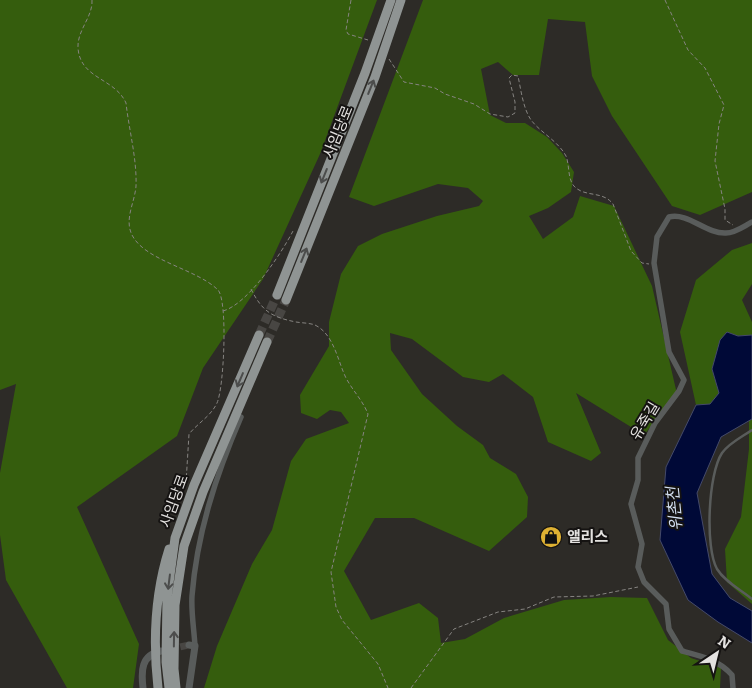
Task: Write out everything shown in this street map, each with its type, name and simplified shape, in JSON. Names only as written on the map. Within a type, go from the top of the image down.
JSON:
[{"type":"highway","name":"사임당로","points":[[277,295],[365,73],[391,0]]},
{"type":"highway","name":"사임당로","points":[[286,300],[375,77],[401,0]]},
{"type":"highway","name":"사임당로","points":[[169,688],[166,662],[167,598],[175,538],[194,485],[259,335]]},
{"type":"highway","name":"사임당로","points":[[176,688],[174,669],[175,605],[182,551],[203,492],[267,342]]},
{"type":"highway","points":[[158,688],[160,575],[175,538]]},
{"type":"street","name":"유죽길","points":[[645,583],[638,567],[642,544],[631,504],[638,480],[638,458],[655,423],[679,392],[684,380],[669,352],[654,264],[657,237],[669,217],[676,215],[708,229],[726,233],[735,231]]},
{"type":"street","points":[[735,231],[752,222]]},
{"type":"street","points":[[189,688],[192,645],[192,598],[197,556],[204,518],[217,476],[241,417],[236,416]]},
{"type":"street","points":[[645,583],[666,604],[669,629],[682,651],[710,659],[725,667],[732,675],[733,688]]},
{"type":"street","points":[[143,688],[143,664],[148,655],[158,651]]},
{"type":"lane","points":[[752,430],[730,444],[722,453],[716,465],[709,510],[710,543],[713,561],[722,575],[752,599]]},
{"type":"path","points":[[92,0],[92,7],[80,36],[79,54],[84,67],[122,93],[126,103],[136,187],[129,220],[131,233],[151,252],[217,289],[222,296],[222,385],[218,402],[209,415],[189,434],[188,471],[184,490]]},
{"type":"path","points":[[351,0],[346,30],[348,34],[372,41]]},
{"type":"path","points":[[665,0],[688,50],[704,68],[724,105],[719,124],[715,161],[725,208],[723,216],[735,231]]},
{"type":"path","points":[[387,57],[404,82],[435,88],[474,104],[490,114],[508,117],[515,113],[515,102],[509,78],[518,76],[526,110],[532,120],[566,156],[572,185],[578,190],[608,198],[636,258],[642,263],[654,264]]},
{"type":"path","points":[[223,311],[233,308],[251,289],[288,241],[295,228]]},
{"type":"path","points":[[251,289],[260,306],[266,311],[286,320],[315,325],[321,330],[337,352],[346,379],[368,414],[331,572],[336,607],[342,620],[378,664],[388,688]]},
{"type":"path","points":[[411,688],[454,629],[498,612],[525,609],[554,597],[617,593],[636,589],[645,583]]},
{"type":"green space","points":[[0,0],[377,0],[320,154],[263,279],[203,368],[177,436],[77,507],[139,644],[133,688],[67,688],[6,580],[0,535],[0,473],[16,384],[0,390]]},
{"type":"green space","points":[[423,0],[752,0],[752,192],[700,215],[672,206],[612,116],[592,76],[585,22],[548,19],[539,75],[513,75],[498,62],[481,69],[490,115],[506,123],[525,123],[547,137],[562,153],[574,172],[571,192],[548,208],[529,216],[543,239],[573,217],[580,196],[614,206],[652,286],[677,394],[644,435],[576,393],[601,453],[591,461],[548,442],[533,397],[503,374],[489,382],[463,377],[412,339],[390,333],[391,350],[422,394],[457,426],[483,445],[490,458],[516,474],[528,497],[527,517],[489,551],[414,518],[375,518],[344,571],[371,620],[419,603],[438,618],[441,643],[465,639],[504,618],[564,600],[611,597],[647,598],[668,640],[691,658],[721,668],[720,688],[204,688],[217,646],[252,564],[272,530],[291,461],[306,439],[349,423],[341,412],[330,410],[317,419],[301,413],[300,395],[329,346],[329,322],[341,274],[358,246],[382,234],[437,216],[479,206],[483,201],[468,188],[438,184],[374,206],[349,197]]},
{"type":"green space","points":[[752,243],[752,284],[742,300],[752,322],[752,335],[738,336],[727,332],[712,369],[719,393],[710,404],[696,405],[680,332],[696,280],[732,250]]},
{"type":"green space","points":[[752,419],[752,604],[727,582],[725,549],[741,517],[749,449],[749,421]]},
{"type":"water","name":"위촌천","points":[[727,332],[738,336],[752,335],[752,419],[721,437],[697,493],[712,574],[730,598],[752,611],[752,643],[718,622],[688,600],[660,540],[666,467],[696,405],[710,404],[719,393],[712,369],[720,340]]},
{"type":"tunnel","points":[[259,335],[277,295]]},
{"type":"tunnel","points":[[267,342],[286,300]]},
{"type":"tunnel","points":[[170,649],[189,645]]},
{"type":"place","name":"앨리스","points":[[551,537]]}]
